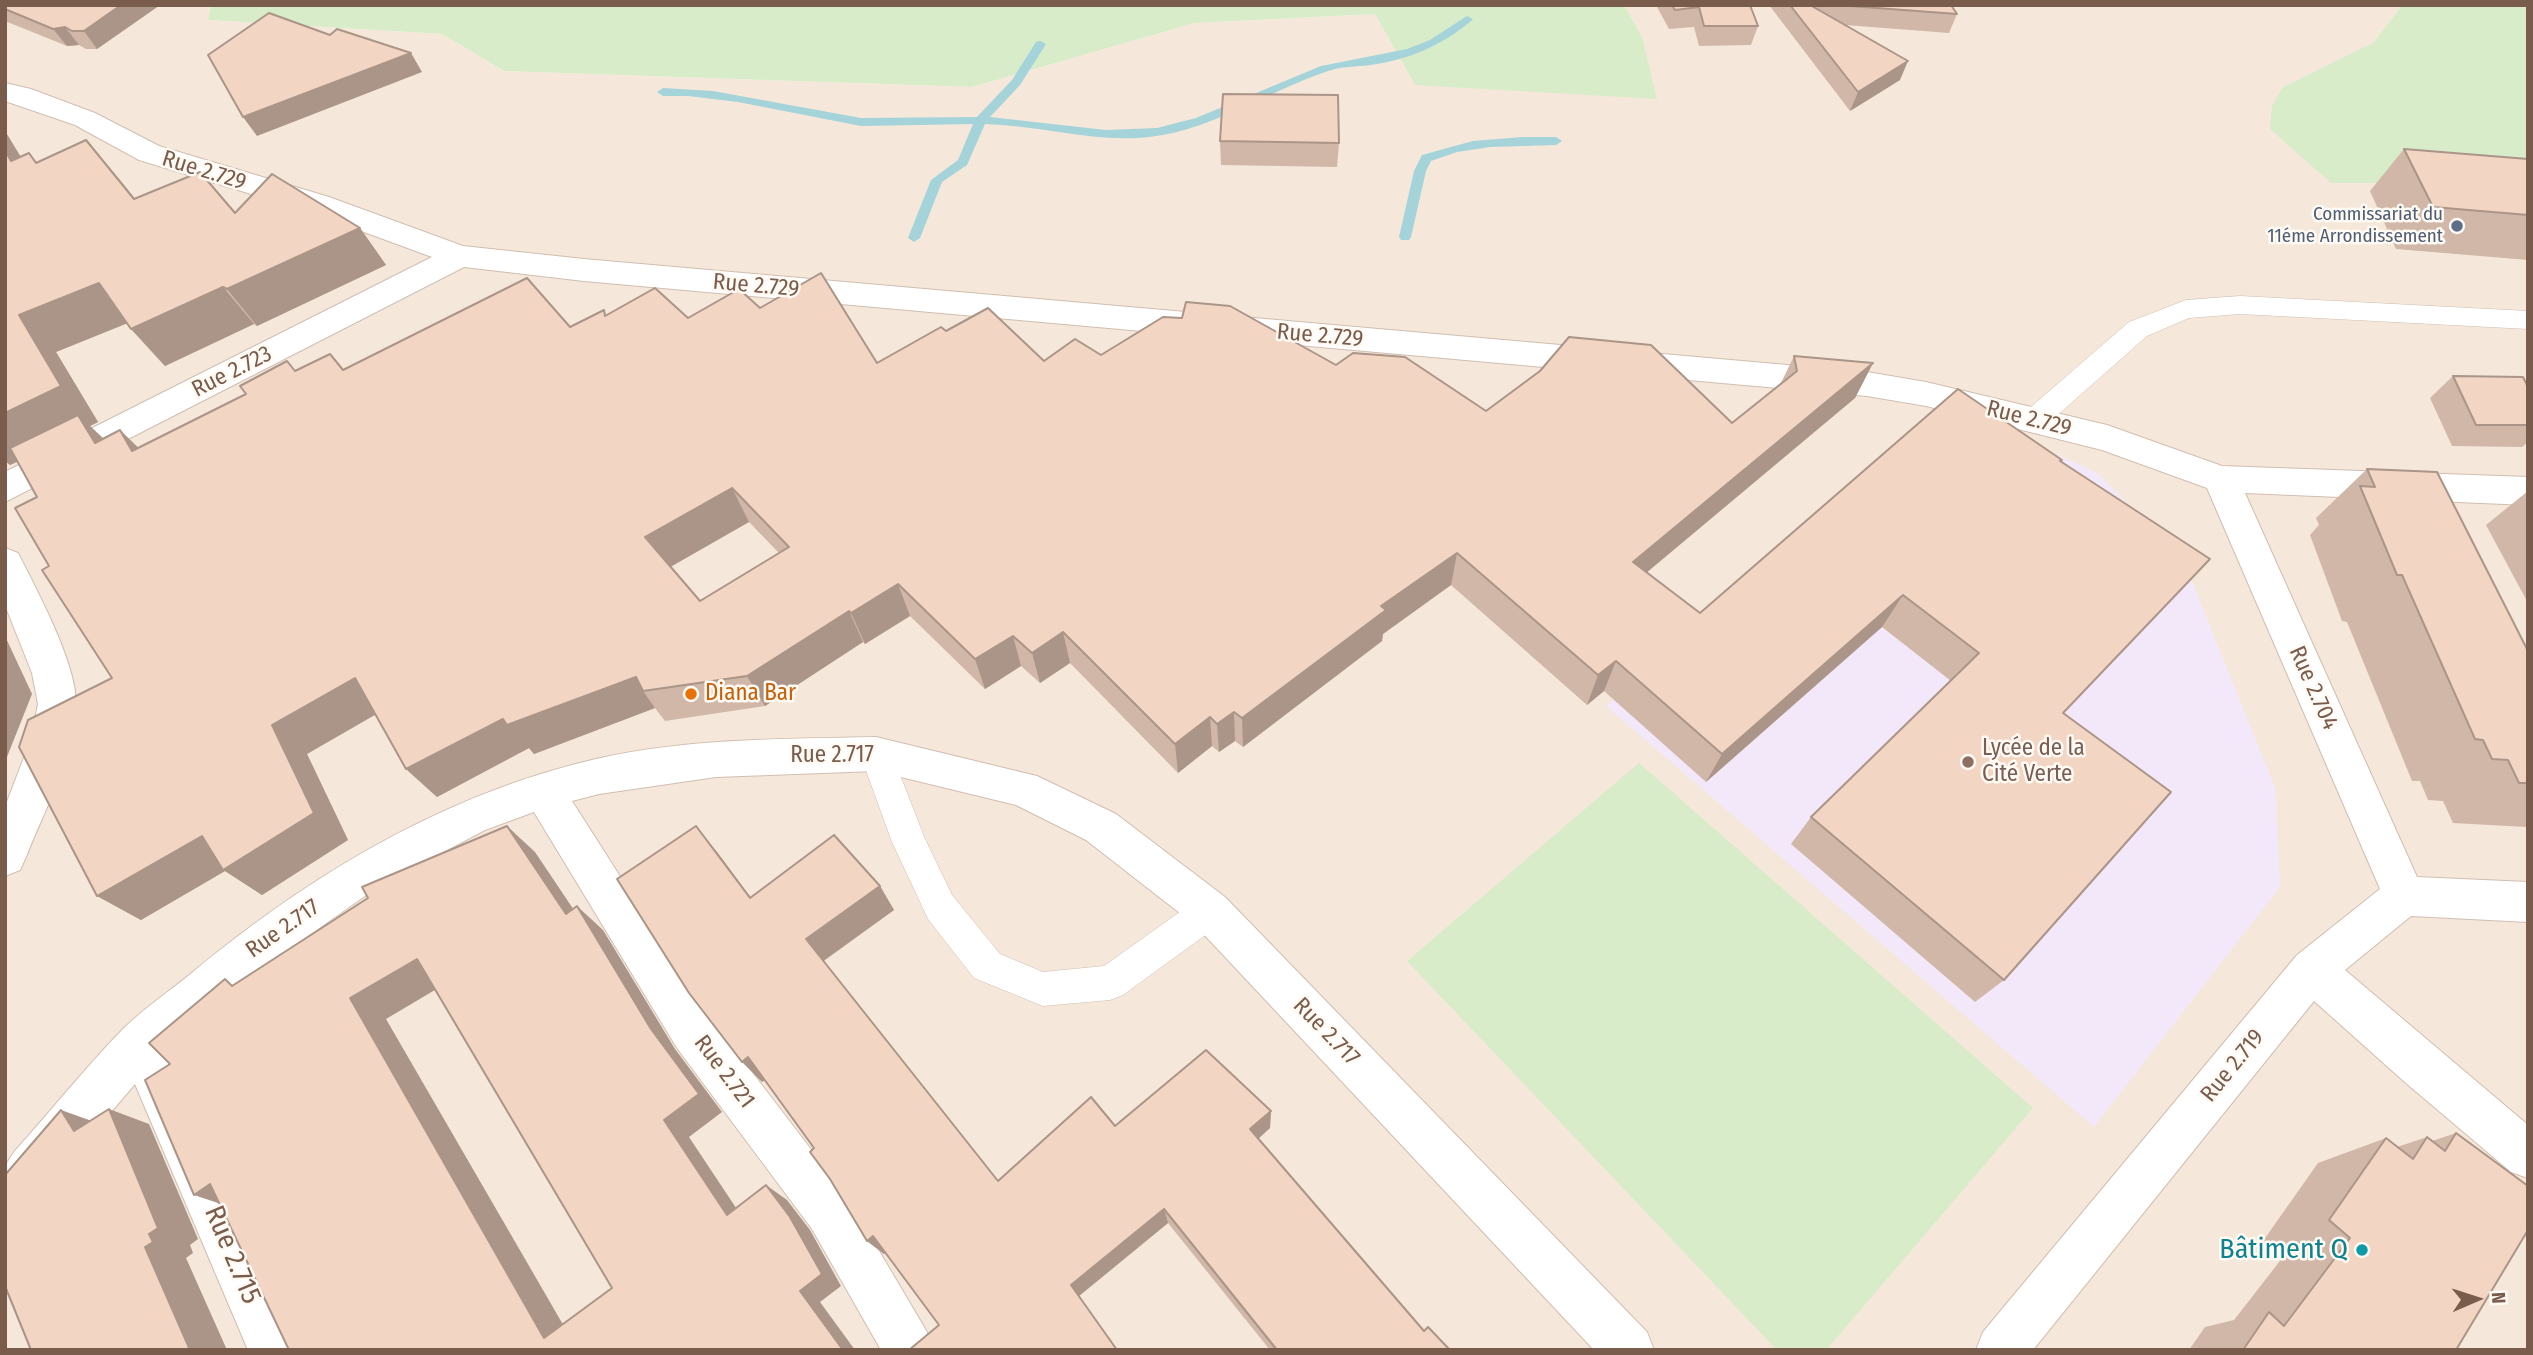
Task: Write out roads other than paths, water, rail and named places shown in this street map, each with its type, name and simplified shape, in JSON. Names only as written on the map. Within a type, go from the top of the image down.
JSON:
[{"type":"street","name":"Rue 2.729","points":[[5,92],[21,95],[85,119],[149,153],[318,204],[460,256],[584,270],[1867,384],[1926,394],[2107,438],[2221,479],[2528,491]]},
{"type":"street","name":"Rue 2.723","points":[[5,488],[460,256]]},
{"type":"street","name":"Rue 2.704","points":[[2221,479],[2404,896]]},
{"type":"street","points":[[5,564],[52,675],[57,704],[49,741],[5,857]]},
{"type":"street","name":"Rue 2.717","points":[[5,1209],[31,1170],[141,1044],[252,950],[364,872],[471,817],[542,792],[599,776],[716,759],[876,754],[1023,789],[1101,827],[1210,911],[1629,1350]]},
{"type":"street","name":"Rue 2.721","points":[[542,792],[693,1032],[829,1212],[909,1350]]},
{"type":"street","points":[[2404,896],[2528,902]]},
{"type":"street","name":"Rue 2.719","points":[[2001,1350],[2312,970],[2404,896]]},
{"type":"street","points":[[2312,970],[2423,1068],[2528,1155]]},
{"type":"street","name":"Rue 2.715","points":[[141,1044],[273,1350]]},
{"type":"lane","points":[[2034,420],[2138,329],[2186,309],[2240,305],[2528,320]]},
{"type":"lane","points":[[876,754],[909,842],[940,907],[987,966],[1043,989],[1110,983],[1210,911]]},
{"type":"waterway","points":[[981,121],[1037,124],[1106,133],[1157,132],[1221,113],[1330,66],[1386,59],[1411,52],[1445,36],[1467,19]]},
{"type":"waterway","points":[[981,121],[1016,82],[1040,44]]},
{"type":"waterway","points":[[663,92],[713,95],[861,122],[981,121]]},
{"type":"waterway","points":[[914,238],[937,180],[963,162],[981,121]]},
{"type":"waterway","points":[[1405,237],[1420,171],[1426,158],[1473,145],[1507,141],[1556,141]]},
{"type":"place","name":"Commissariat du 11éme Arrondissement","points":[[2457,226]]},
{"type":"place","name":"Diana Bar","points":[[691,694]]},
{"type":"place","name":"Lycée de la Cité Verte","points":[[1968,762]]},
{"type":"place","name":"Bâtiment Q","points":[[2362,1250]]}]
